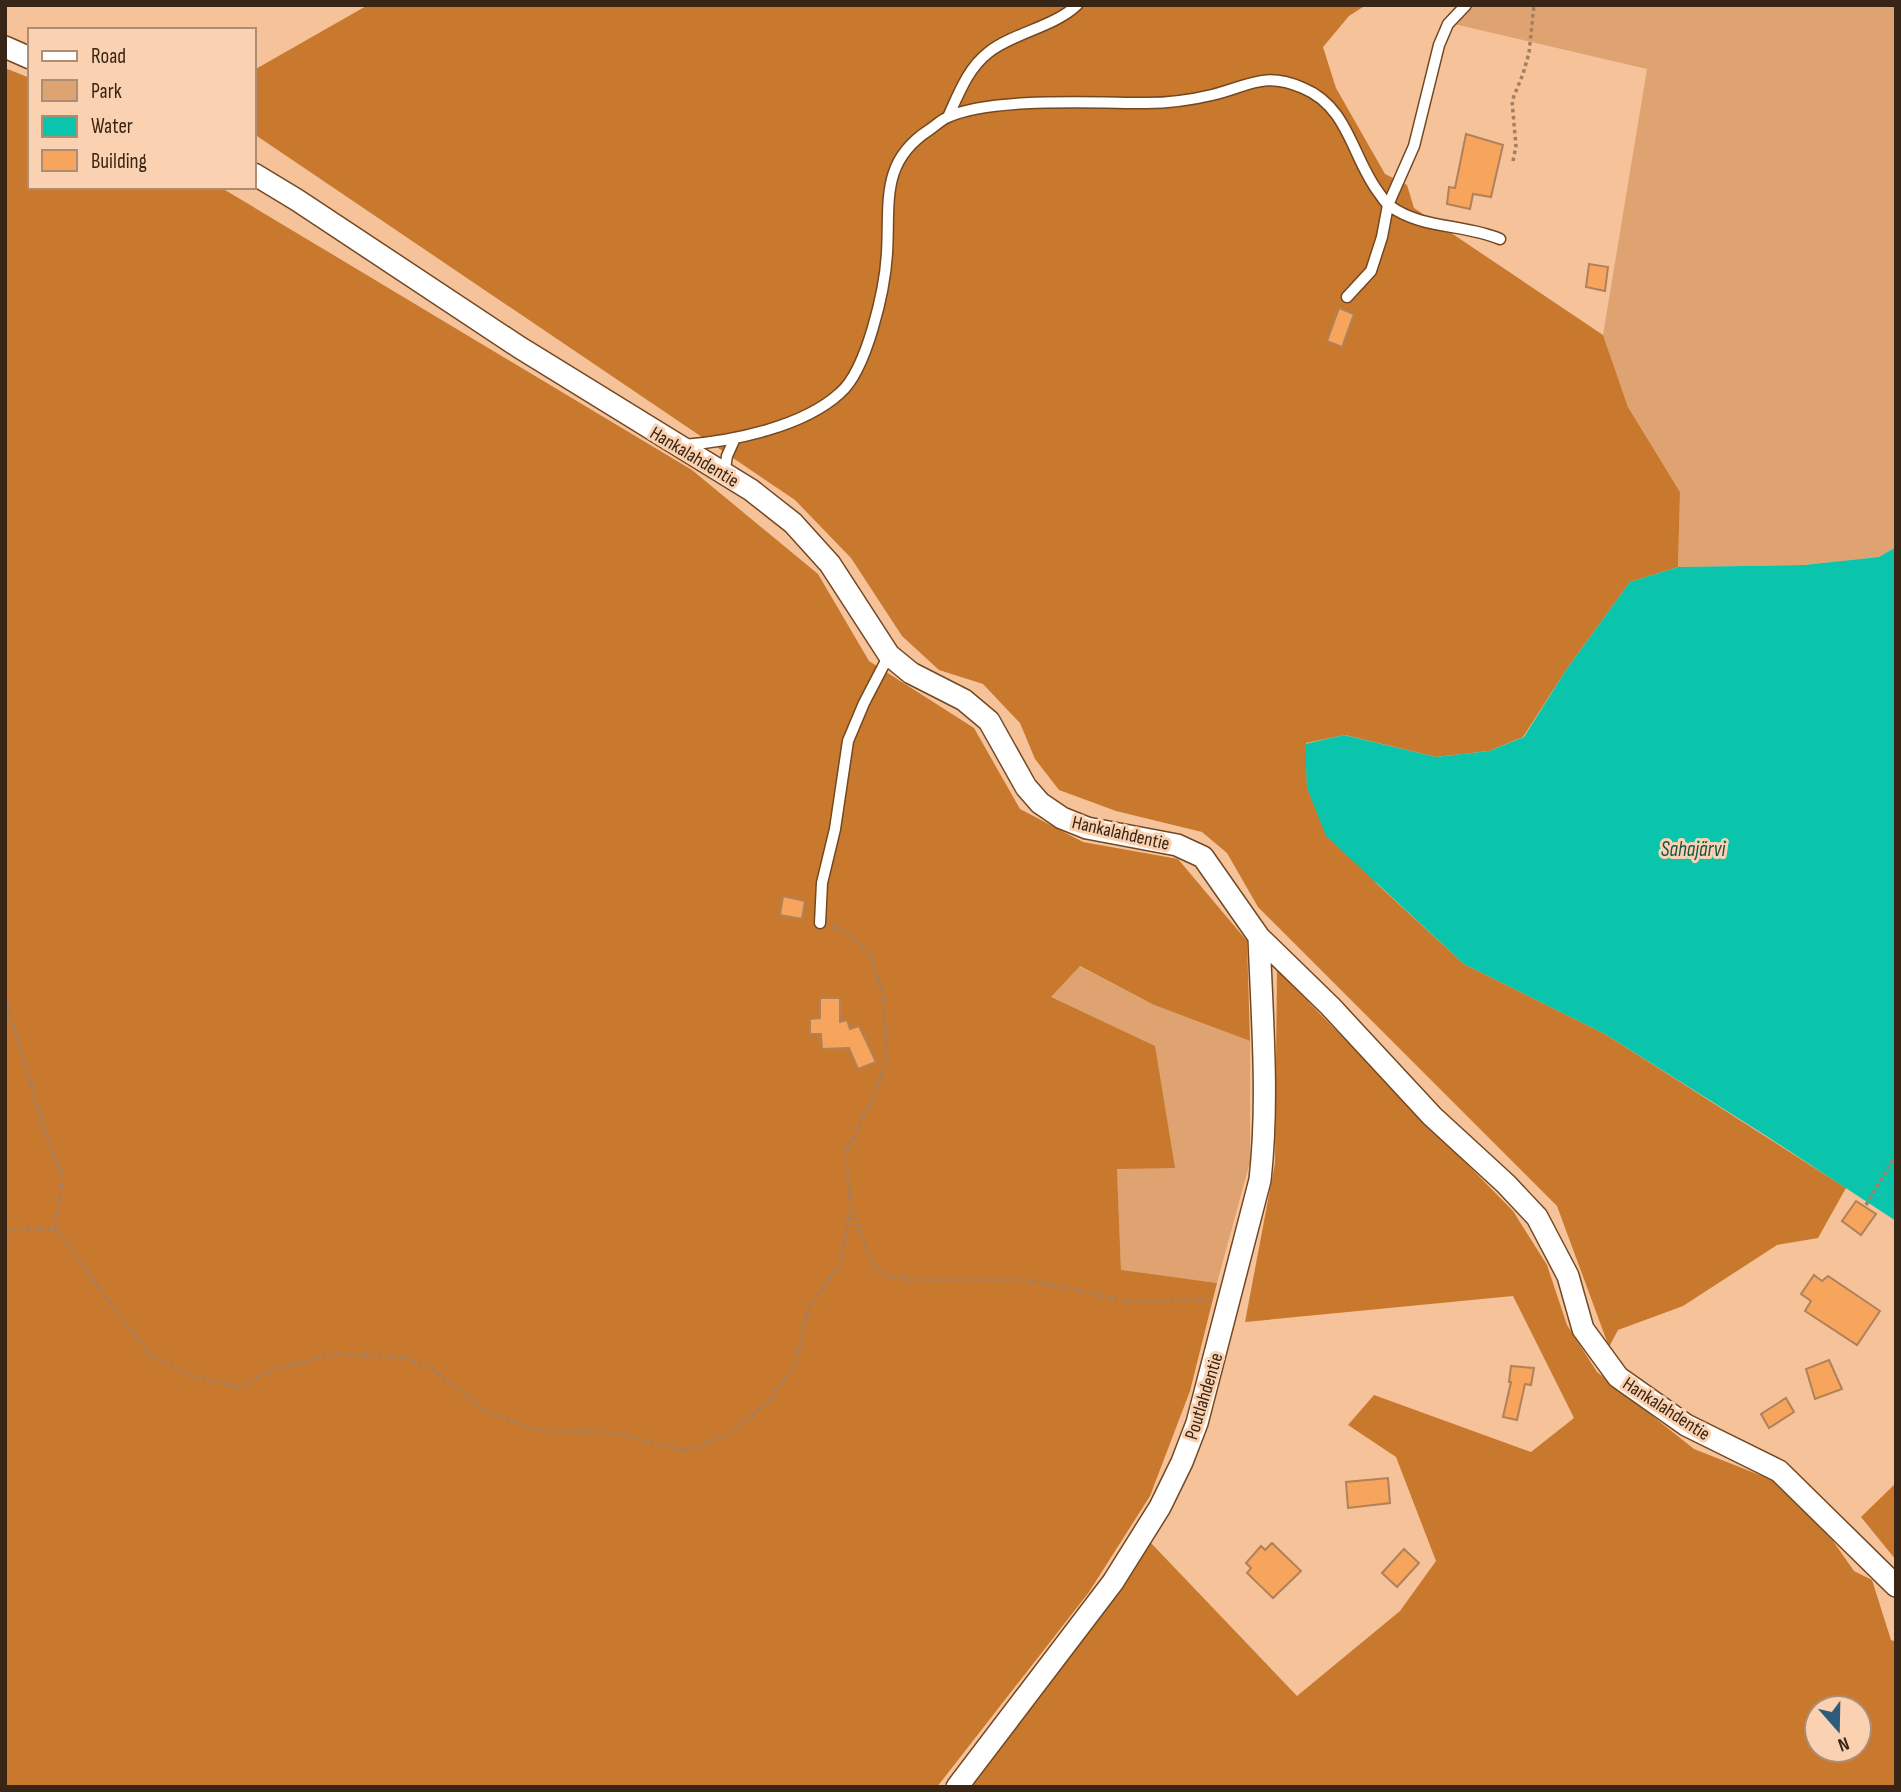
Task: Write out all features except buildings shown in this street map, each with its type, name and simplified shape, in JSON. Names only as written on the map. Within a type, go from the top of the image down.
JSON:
[{"type":"street","points":[[5,47],[28,57]]},
{"type":"street","name":"Hankalahdentie","points":[[256,175],[519,347],[751,489],[793,523],[830,564],[889,655],[911,673],[964,700],[989,721],[1026,787],[1040,803],[1062,818],[1087,828],[1177,845],[1203,857],[1259,937],[1330,1006],[1432,1116],[1506,1184],[1537,1217],[1568,1276],[1583,1329],[1618,1377],[1686,1425],[1779,1471],[1896,1586]]},
{"type":"street","name":"Poutlahdentie","points":[[957,1787],[1113,1582],[1160,1507],[1197,1423],[1231,1300],[1260,1180],[1265,1142],[1259,937]]},
{"type":"lane","points":[[948,117],[972,69],[990,51],[1046,24],[1077,5]]},
{"type":"lane","points":[[1347,297],[1371,271],[1382,237],[1388,205],[1414,146],[1438,45],[1448,24],[1466,5]]},
{"type":"lane","points":[[678,446],[718,442],[755,434],[810,413],[841,393],[865,353],[883,284],[887,256],[887,201],[891,178],[900,157],[915,139],[948,117],[980,109],[1023,104],[1166,103],[1272,78],[1304,88],[1326,103],[1342,120],[1371,184],[1388,205],[1418,220],[1485,232],[1500,239]]},
{"type":"lane","points":[[724,474],[727,456],[736,438]]},
{"type":"lane","points":[[820,923],[822,883],[835,829],[848,741],[889,655]]},
{"type":"path","points":[[1513,161],[1517,146],[1512,101],[1529,53],[1534,5]]},
{"type":"path","points":[[5,997],[46,1135],[63,1176],[55,1229],[150,1355],[194,1377],[238,1387],[276,1369],[335,1354],[406,1358],[435,1371],[484,1410],[536,1430],[618,1433],[682,1451],[726,1436],[766,1404],[794,1365],[809,1307],[839,1266],[851,1211],[846,1153],[872,1100],[887,1059],[883,993],[869,952],[846,932],[820,923]]},
{"type":"path","points":[[1866,1205],[1895,1156]]},
{"type":"path","points":[[851,1211],[878,1274],[912,1280],[1028,1280],[1127,1301],[1231,1300]]},
{"type":"path","points":[[5,1231],[55,1229]]},
{"type":"green space","points":[[1475,5],[1896,5],[1896,547],[1879,557],[1804,565],[1678,567],[1680,492],[1628,407],[1603,335],[1647,69],[1454,24]]},
{"type":"green space","points":[[1079,966],[1154,1005],[1250,1041],[1250,1162],[1217,1283],[1121,1271],[1117,1168],[1175,1168],[1051,997]]},
{"type":"shaded area","points":[[368,5],[1366,5],[1349,16],[1323,47],[1336,88],[1385,174],[1407,185],[1414,208],[1603,335],[1628,407],[1680,492],[1678,567],[1630,582],[1566,670],[1523,737],[1489,751],[1436,757],[1345,735],[1306,743],[1307,788],[1377,884],[1464,964],[1605,1034],[1846,1188],[1818,1238],[1777,1245],[1683,1306],[1618,1330],[1609,1347],[1557,1206],[1258,907],[1227,853],[1202,832],[1116,811],[1059,790],[1035,759],[1020,723],[983,684],[939,670],[902,636],[851,558],[795,500],[256,135],[256,69]]},
{"type":"shaded area","points":[[5,68],[28,77],[28,189],[223,189],[692,470],[818,574],[869,661],[974,728],[1020,809],[1083,842],[1178,859],[1247,941],[1250,1041],[1154,1005],[1080,966],[1051,997],[1155,1046],[1175,1168],[1117,1169],[1121,1270],[1217,1283],[1190,1391],[1150,1496],[1089,1592],[937,1787],[5,1787]]},
{"type":"shaded area","points":[[1277,970],[1513,1211],[1547,1265],[1567,1325],[1597,1372],[1694,1449],[1775,1481],[1833,1541],[1854,1571],[1872,1580],[1891,1640],[1896,1642],[1896,1787],[972,1787],[998,1746],[1150,1542],[1297,1696],[1400,1611],[1436,1561],[1396,1457],[1348,1425],[1374,1395],[1531,1452],[1574,1418],[1513,1296],[1245,1322],[1275,1163]]},
{"type":"shaded area","points":[[1896,1483],[1896,1560],[1861,1517]]},
{"type":"water","name":"Sahajärvi","points":[[1896,547],[1896,1221],[1605,1034],[1464,964],[1326,836],[1307,788],[1305,744],[1344,735],[1436,757],[1489,751],[1524,737],[1566,670],[1630,582],[1678,567],[1804,565],[1879,557]]}]
